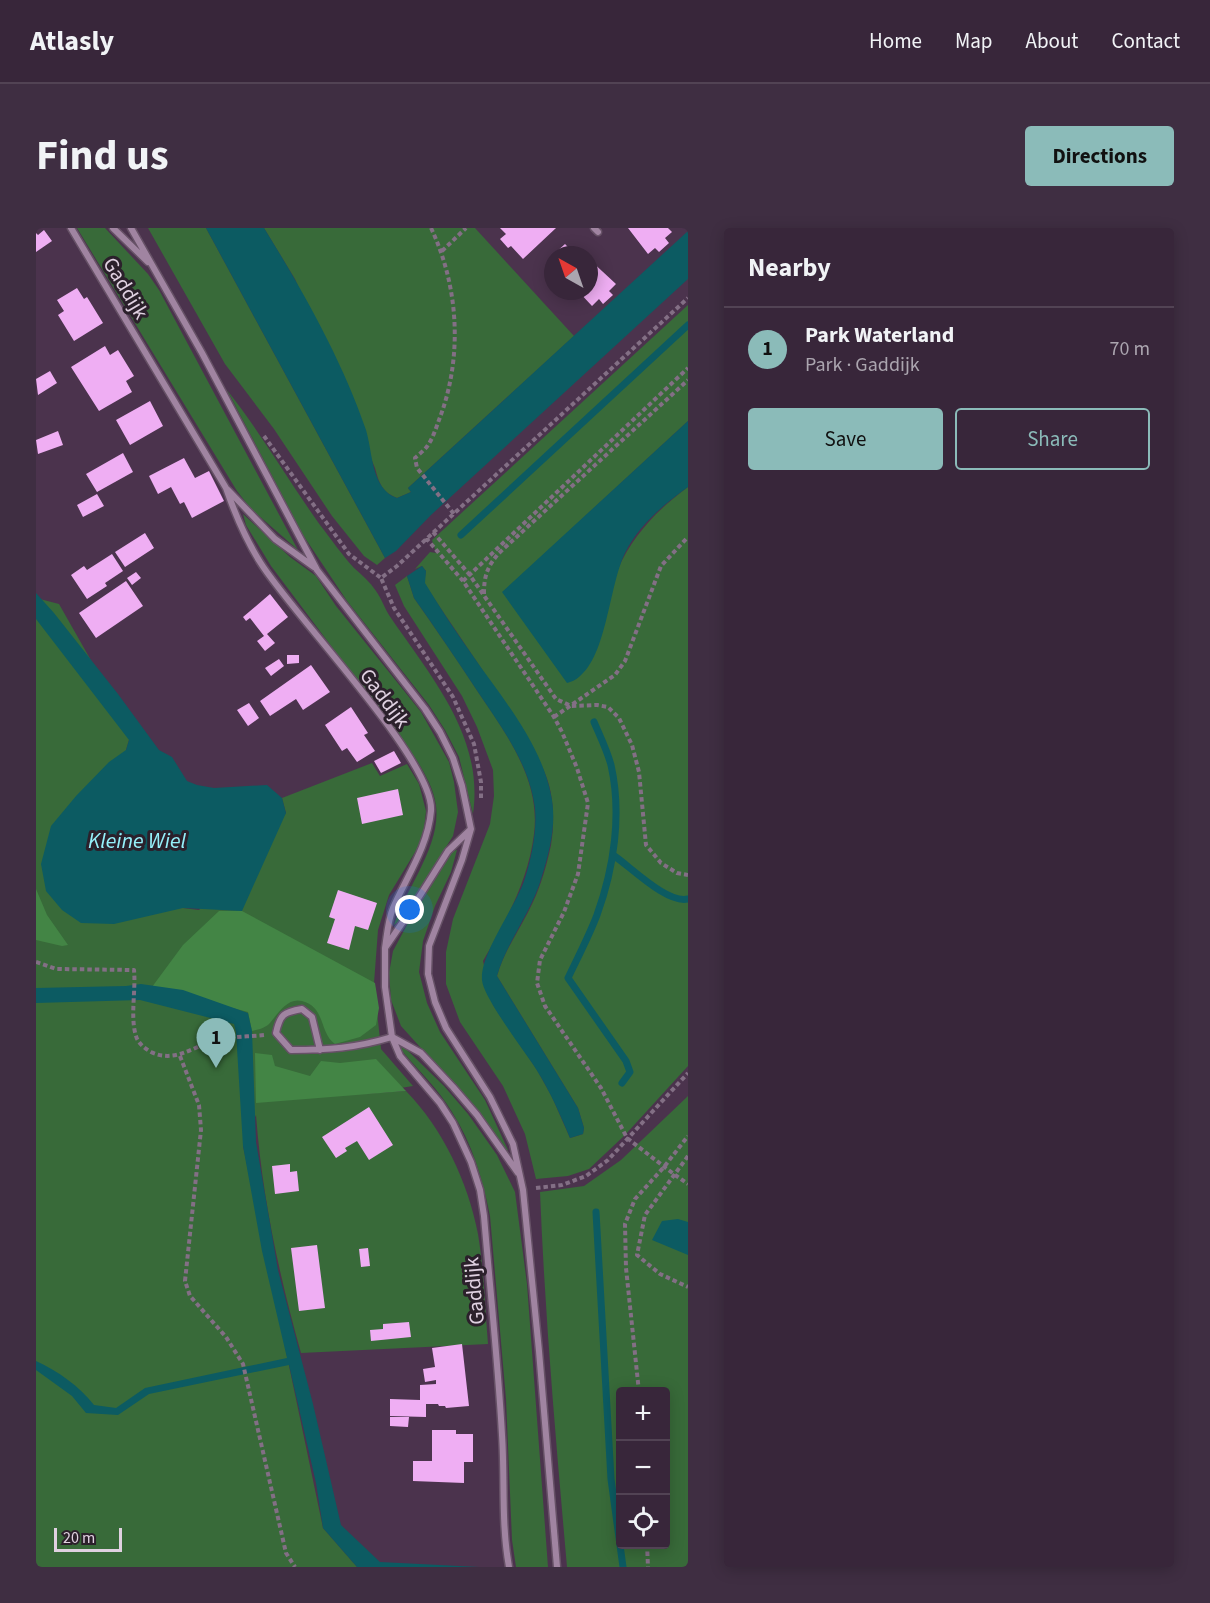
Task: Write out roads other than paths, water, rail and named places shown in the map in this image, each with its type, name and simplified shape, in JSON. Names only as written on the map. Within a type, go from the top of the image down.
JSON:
[{"type":"street","name":"Gaddijk","points":[[71,228],[226,488],[276,539],[317,570]]},
{"type":"street","name":"Gaddijk","points":[[113,228],[153,267]]},
{"type":"street","name":"Gaddijk","points":[[131,228],[202,352],[317,570],[425,709],[440,732],[456,768],[471,829]]},
{"type":"street","name":"Gaddijk","points":[[226,488],[237,519],[260,563],[383,721],[415,765],[428,790],[431,809],[427,836],[392,910],[385,948],[385,987],[392,1037],[400,1056],[440,1102],[453,1123],[471,1162],[480,1190],[501,1405],[504,1458],[503,1520],[508,1567]]},
{"type":"street","points":[[385,948],[448,851],[471,829]]},
{"type":"street","points":[[471,829],[462,860],[429,946],[428,974],[435,1002],[446,1028],[490,1096],[513,1143],[520,1175],[539,1351],[556,1567]]},
{"type":"street","points":[[320,1050],[312,1017],[302,1009],[287,1011],[279,1020],[276,1033],[291,1050],[320,1050],[363,1046],[392,1037],[421,1053],[477,1115],[520,1175]]},
{"type":"water","points":[[206,228],[264,228],[307,301],[345,378],[366,430],[378,479],[388,493],[397,498],[411,492],[408,488],[688,231],[688,279],[431,515],[396,551],[385,558]]},
{"type":"water","points":[[688,421],[688,487],[652,516],[630,543],[620,567],[596,653],[579,677],[567,683],[502,592]]},
{"type":"water","points":[[422,566],[426,571],[425,583],[530,739],[539,757],[551,795],[553,826],[542,876],[497,976],[578,1108],[584,1128],[583,1134],[570,1138],[546,1086],[489,999],[482,980],[486,958],[519,892],[529,864],[535,827],[532,793],[521,762],[505,733],[414,598],[407,576]]},
{"type":"water","name":"Kleine Wiel","points":[[36,593],[118,694],[159,750],[172,757],[187,781],[214,788],[267,785],[282,798],[286,813],[242,911],[183,908],[114,924],[81,923],[62,910],[46,891],[41,864],[51,826],[109,762],[126,750],[129,740],[36,619]]},
{"type":"water","points":[[141,984],[183,990],[248,1013],[252,1031],[256,1142],[278,1270],[313,1404],[341,1525],[380,1562],[479,1567],[357,1567],[323,1528],[316,1483],[289,1365],[149,1394],[118,1415],[86,1413],[72,1396],[36,1370],[36,1361],[68,1380],[94,1405],[116,1408],[145,1388],[287,1358],[262,1251],[243,1146],[234,1024],[140,1000],[36,1003],[36,988]]},
{"type":"water","points":[[678,1219],[688,1222],[688,1255],[652,1240],[662,1221]]},
{"type":"waterway","points":[[461,535],[688,325]]},
{"type":"waterway","points":[[594,722],[611,765],[616,822],[612,860],[603,897],[587,939],[568,978],[626,1061],[630,1072],[622,1083]]},
{"type":"waterway","points":[[613,855],[670,896],[688,899]]},
{"type":"waterway","points":[[596,1212],[611,1479],[623,1567]]},
{"type":"place","name":"Park Waterland","points":[[216,1068]]}]
